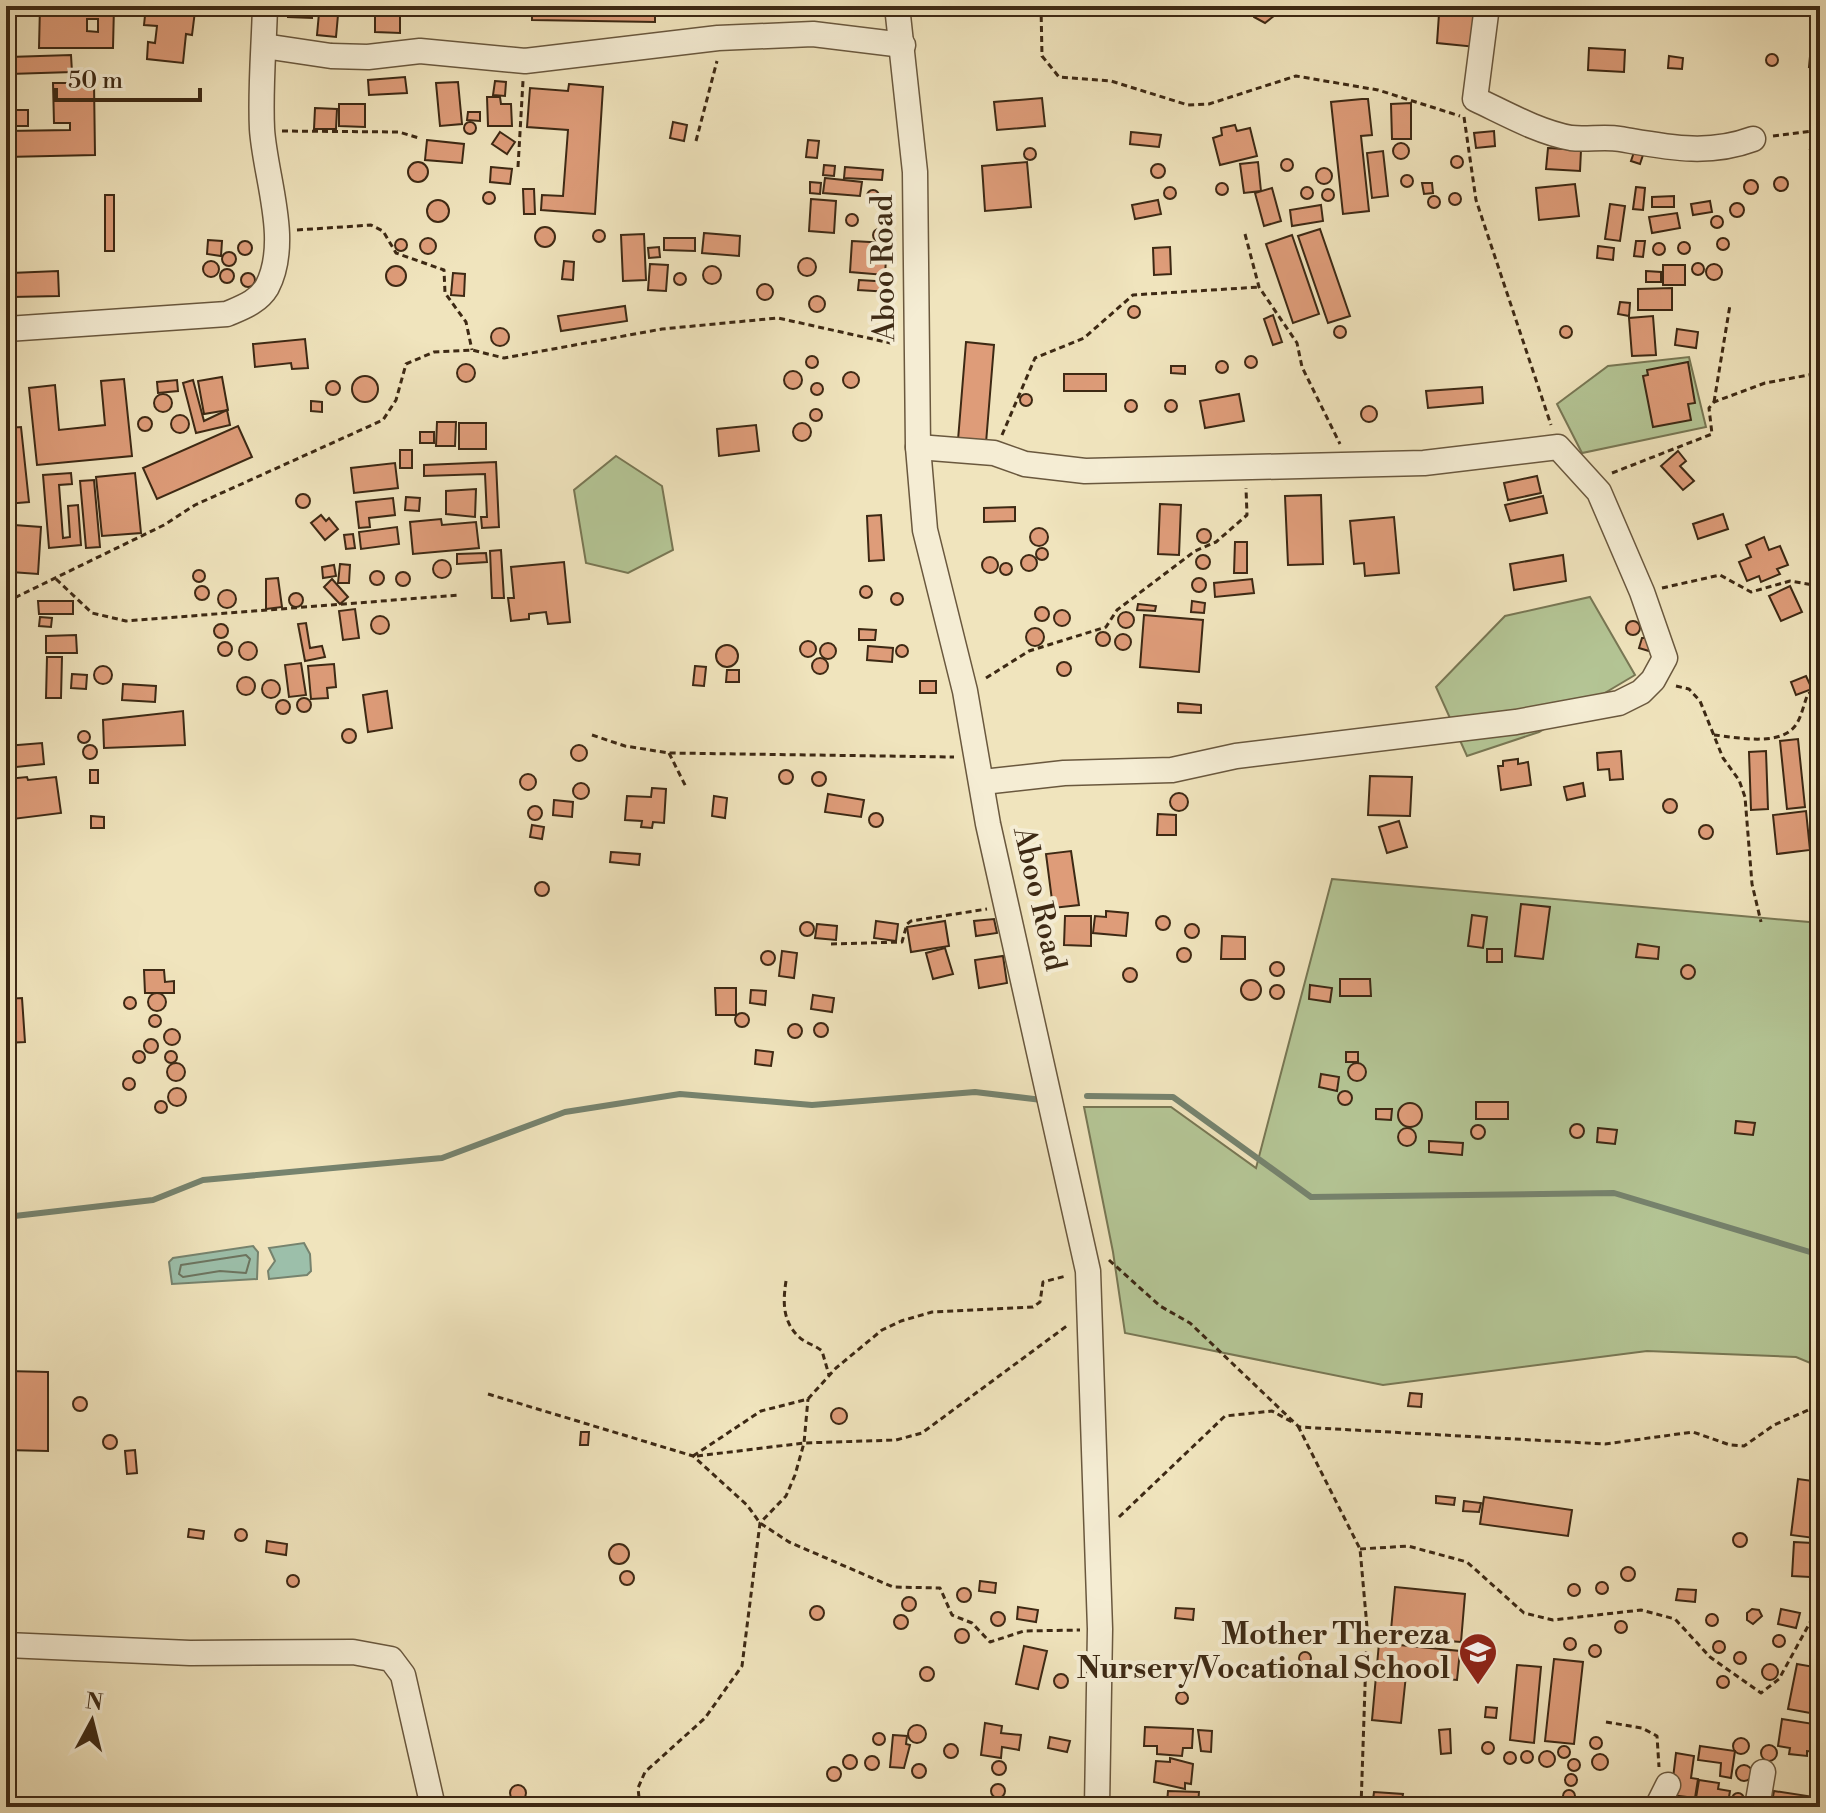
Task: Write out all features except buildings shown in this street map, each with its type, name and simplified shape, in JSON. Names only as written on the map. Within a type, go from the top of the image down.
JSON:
[{"type":"street","points":[[7,329],[227,314],[255,302],[267,287],[275,262],[276,231],[262,129],[265,6]]},
{"type":"street","name":"Aboo Road","points":[[897,6],[915,172],[918,447],[925,530],[965,691],[988,824],[1085,1246],[1092,1306],[1100,1629],[1097,1807]]},
{"type":"street","points":[[1487,6],[1469,108],[1514,118],[1572,138],[1606,137],[1668,149],[1714,149],[1753,139]]},
{"type":"street","points":[[264,46],[331,56],[368,57],[420,51],[525,61],[718,38],[813,34],[903,45]]},
{"type":"street","points":[[918,447],[994,453],[1039,467],[1085,471],[1424,463],[1558,447],[1599,492],[1642,592],[1665,658],[1653,680],[1641,692],[1619,703],[1516,722],[1236,756],[1172,770],[1064,773],[980,770]]},
{"type":"street","points":[[6,1645],[190,1653],[353,1652],[391,1659],[403,1675],[433,1807]]},
{"type":"street","points":[[1757,1807],[1763,1772]]},
{"type":"path","points":[[1041,6],[1042,56],[1059,77],[1111,81],[1188,105],[1220,101],[1273,81],[1296,76],[1469,108],[1476,200],[1558,447]]},
{"type":"path","points":[[696,141],[720,50],[718,38]]},
{"type":"path","points":[[518,167],[525,61]]},
{"type":"path","points":[[262,129],[399,132],[419,138]]},
{"type":"path","points":[[1753,139],[1820,130]]},
{"type":"path","points":[[276,231],[371,225],[383,231],[396,253],[444,270],[445,293],[466,322],[472,350]]},
{"type":"path","points":[[1245,234],[1259,287],[1297,343],[1302,367],[1327,413],[1349,466]]},
{"type":"path","points":[[994,453],[1035,358],[1084,338],[1133,295],[1259,287]]},
{"type":"path","points":[[1714,402],[1730,305]]},
{"type":"path","points":[[6,602],[195,505],[383,420],[396,400],[406,364],[434,352],[472,350],[504,358],[662,329],[778,318],[918,349]]},
{"type":"path","points":[[1599,467],[1613,473],[1712,434],[1709,408],[1714,402],[1765,383],[1820,373]]},
{"type":"path","points":[[1811,375],[1820,403]]},
{"type":"path","points":[[965,691],[1029,651],[1106,627],[1117,610],[1178,563],[1216,542],[1247,515],[1249,498],[1240,465]]},
{"type":"path","points":[[1642,592],[1720,575],[1751,592],[1790,581],[1820,586]]},
{"type":"path","points":[[56,579],[92,613],[126,621],[459,595]]},
{"type":"path","points":[[1653,680],[1689,689],[1700,701],[1745,797],[1752,884],[1761,922]]},
{"type":"path","points":[[1714,735],[1762,740],[1789,731],[1797,724],[1808,694],[1820,686]]},
{"type":"path","points":[[592,735],[625,746],[669,753],[980,770]]},
{"type":"path","points":[[669,753],[686,787]]},
{"type":"path","points":[[831,944],[902,942],[907,924],[911,921],[981,909],[1009,910]]},
{"type":"path","points":[[1085,1246],[1116,1264],[1160,1306],[1190,1323],[1299,1427],[1360,1549],[1367,1627],[1361,1807]]},
{"type":"path","points":[[693,1456],[761,1411],[808,1399],[829,1375],[882,1330],[914,1315],[1033,1307],[1040,1302],[1043,1282],[1088,1271]]},
{"type":"path","points":[[786,1281],[783,1301],[787,1318],[799,1337],[822,1351],[829,1375]]},
{"type":"path","points":[[488,1394],[693,1456],[804,1443],[896,1440],[922,1433],[1049,1342],[1092,1306]]},
{"type":"path","points":[[640,1807],[638,1788],[645,1772],[705,1718],[738,1677],[746,1654],[760,1523],[786,1496],[804,1443],[808,1399]]},
{"type":"path","points":[[1097,1536],[1225,1416],[1272,1411],[1299,1427],[1605,1444],[1693,1432],[1730,1445],[1744,1446],[1774,1425],[1820,1405]]},
{"type":"path","points":[[693,1456],[747,1505],[760,1523],[789,1542],[893,1587],[940,1588],[952,1615],[972,1623],[990,1642],[1024,1631],[1100,1629]]},
{"type":"path","points":[[1360,1549],[1408,1546],[1467,1562],[1524,1613],[1553,1620],[1641,1610],[1675,1619],[1710,1657],[1761,1693],[1779,1679],[1801,1633],[1818,1608],[1820,1571]]},
{"type":"path","points":[[1606,1722],[1642,1728],[1657,1736],[1660,1800]]},
{"type":"shaded area","points":[[1689,357],[1706,427],[1582,453],[1557,404],[1608,366]]},
{"type":"shaded area","points":[[616,456],[662,486],[673,550],[628,573],[586,563],[574,490]]},
{"type":"shaded area","points":[[1590,597],[1635,675],[1539,732],[1467,756],[1436,687],[1505,616]]},
{"type":"shaded area","points":[[1332,879],[1820,923],[1820,1367],[1796,1357],[1647,1351],[1383,1385],[1125,1333],[1113,1252],[1084,1107],[1171,1107],[1256,1168]]},
{"type":"water","points":[[304,1243],[310,1254],[311,1271],[307,1275],[269,1279],[268,1271],[275,1261],[269,1248]]},
{"type":"water","points":[[253,1246],[258,1252],[257,1279],[172,1284],[169,1262],[173,1258]]},
{"type":"waterway","points":[[6,1217],[153,1200],[203,1180],[442,1158],[565,1112],[680,1094],[812,1105],[975,1092],[1042,1100]]},
{"type":"waterway","points":[[1087,1096],[1173,1097],[1311,1197],[1614,1193],[1820,1255]]},
{"type":"place","name":"Mother Thereza Nursery/Vocational School","points":[[1478,1686]]}]
